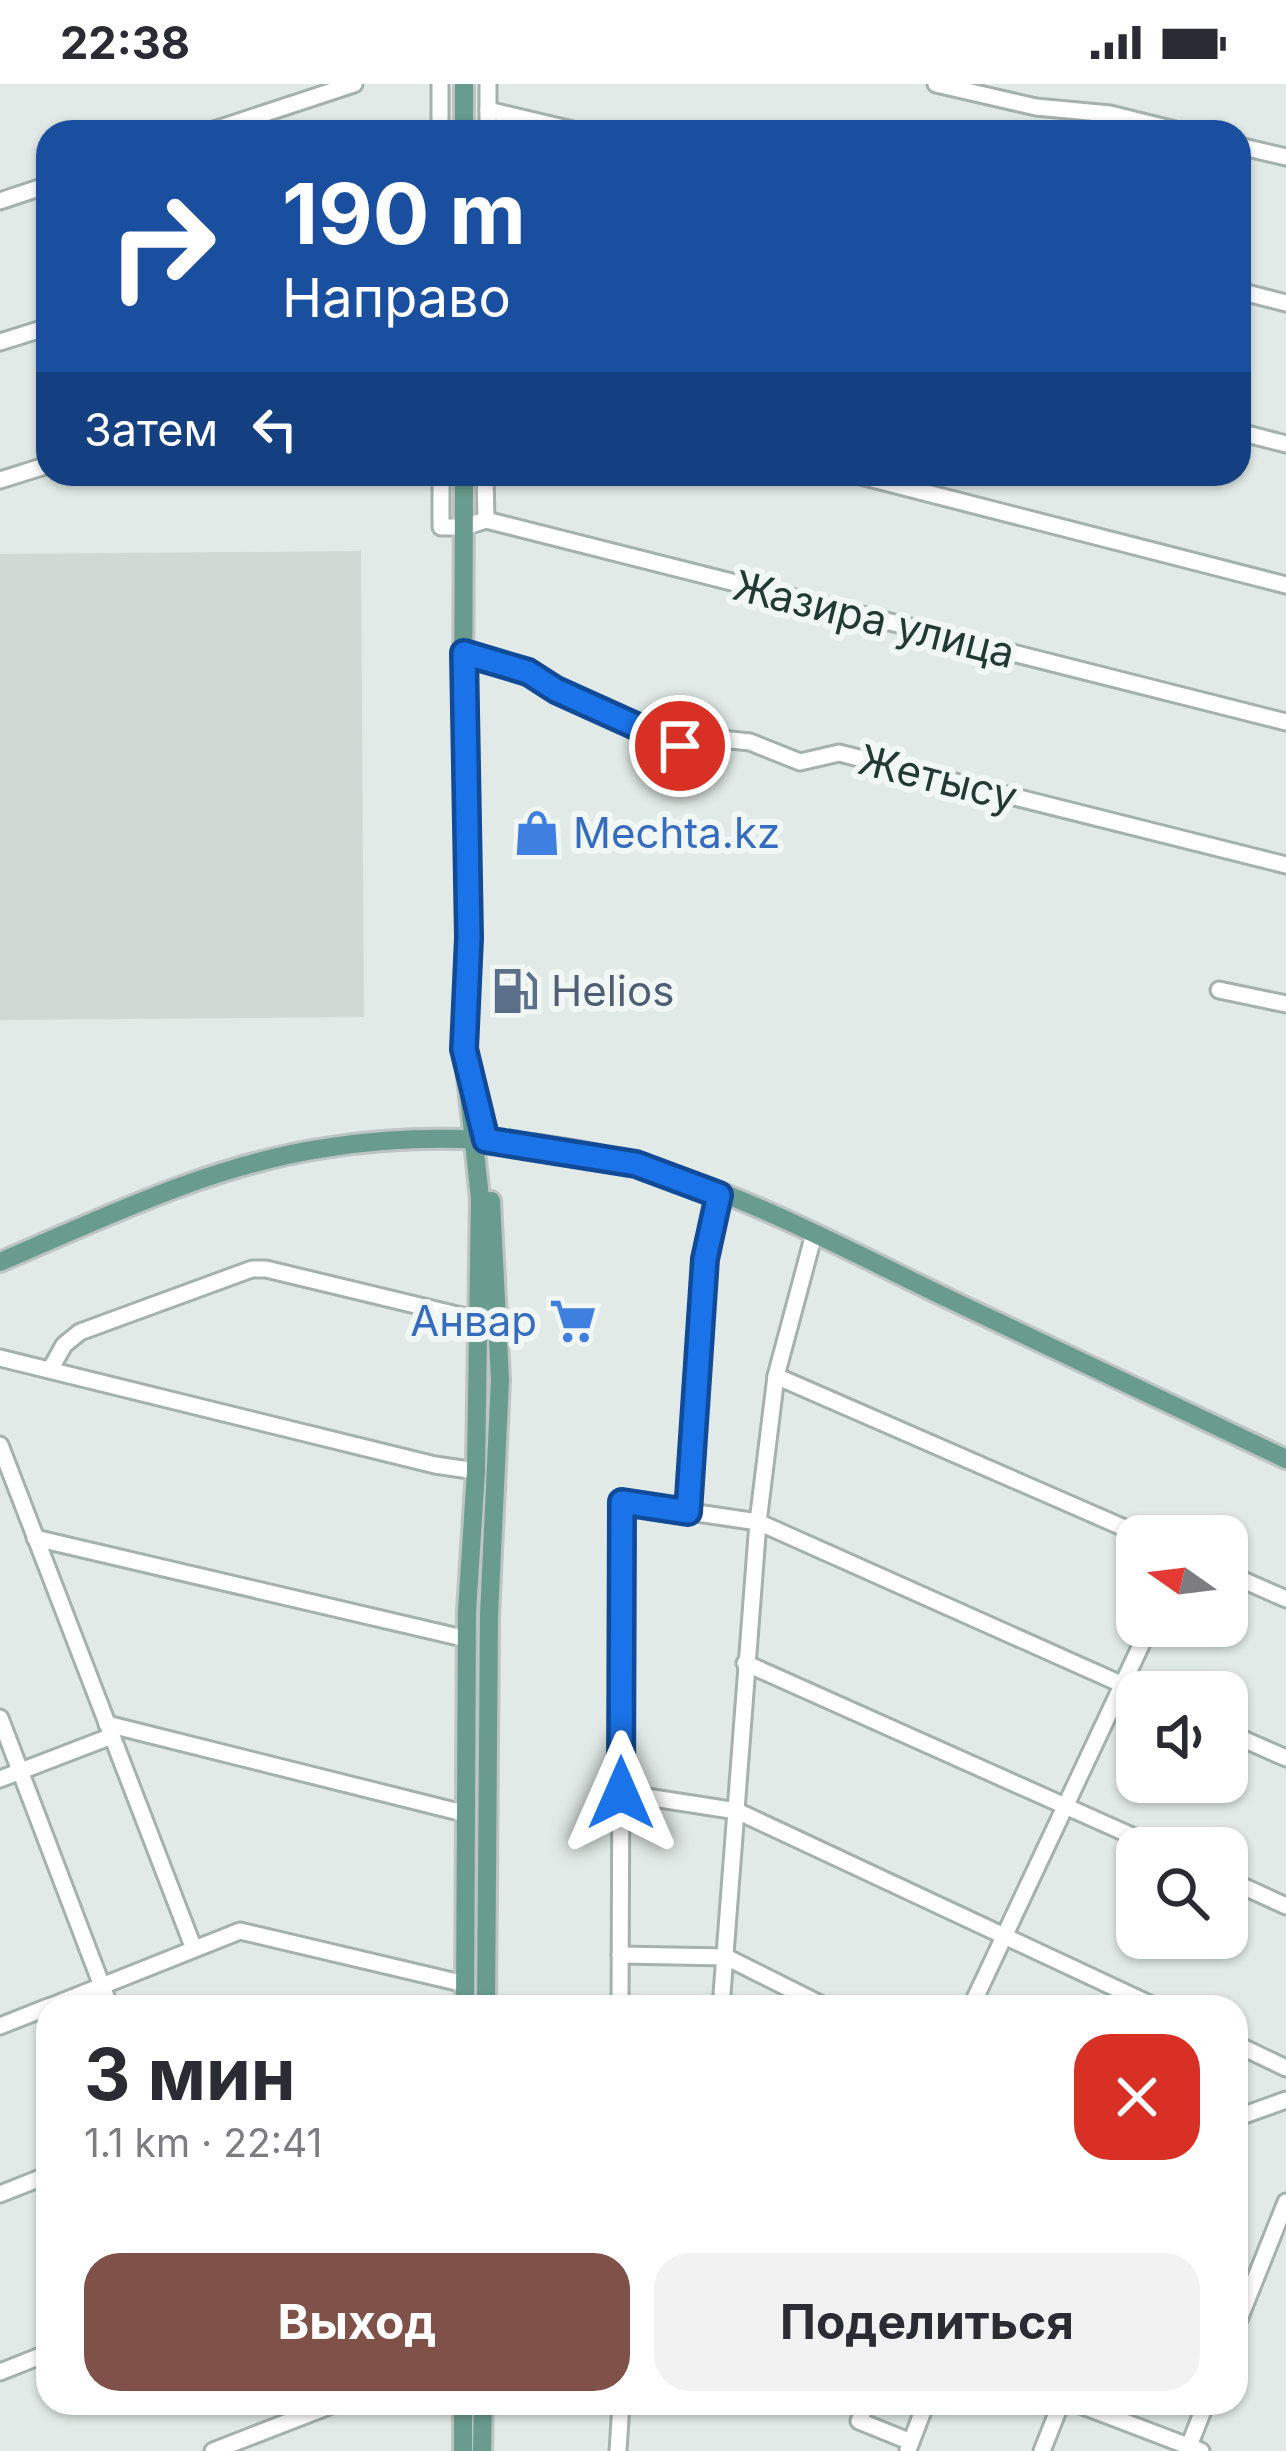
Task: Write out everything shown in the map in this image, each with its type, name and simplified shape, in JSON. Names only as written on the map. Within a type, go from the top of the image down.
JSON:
[{"type":"main road","points":[[464,84],[464,120]]},
{"type":"main road","points":[[464,486],[469,938],[464,1049],[480,1140],[500,1380],[489,1615],[486,1995]]},
{"type":"main road","points":[[0,1262],[162,1192],[242,1168],[324,1148],[409,1140],[480,1140],[636,1164],[719,1195],[814,1234],[1286,1459]]},
{"type":"main road","points":[[465,1995],[467,1611],[476,1471],[480,1140]]},
{"type":"main road","points":[[467,1611],[489,1615]]},
{"type":"main road","points":[[463,2415],[463,2451]]},
{"type":"main road","points":[[482,2451],[483,2415]]},
{"type":"street","points":[[244,120],[354,84]]},
{"type":"street","points":[[440,84],[440,120]]},
{"type":"street","points":[[488,84],[488,120]]},
{"type":"street","points":[[936,84],[1036,107],[1134,120]]},
{"type":"street","points":[[488,110],[530,120]]},
{"type":"street","points":[[1251,149],[1286,157]]},
{"type":"street","points":[[0,201],[36,189]]},
{"type":"street","points":[[1251,294],[1286,303]]},
{"type":"street","points":[[0,342],[36,331]]},
{"type":"street","points":[[1251,435],[1286,444]]},
{"type":"street","points":[[0,480],[36,469]]},
{"type":"street","points":[[441,486],[441,527],[486,520],[485,486]]},
{"type":"street","points":[[899,486],[1286,586]]},
{"type":"street","name":"Жазира улица","points":[[486,520],[1286,722]]},
{"type":"street","name":"Жетысу","points":[[464,653],[528,672],[556,690],[680,746],[722,739],[750,742],[800,762],[838,753],[1286,865]]},
{"type":"street","points":[[1219,990],[1286,1004]]},
{"type":"street","points":[[688,1512],[705,1259],[719,1195]]},
{"type":"street","points":[[723,1995],[758,1522],[776,1376],[814,1234]]},
{"type":"street","points":[[50,1370],[64,1346],[80,1332],[252,1269],[478,1320]]},
{"type":"street","points":[[0,1358],[435,1465],[476,1471]]},
{"type":"street","points":[[776,1376],[1116,1524]]},
{"type":"street","points":[[0,1445],[194,1949]]},
{"type":"street","points":[[620,1995],[622,1502],[758,1522],[1116,1681]]},
{"type":"street","points":[[35,1538],[467,1639]]},
{"type":"street","points":[[1248,1582],[1286,1599]]},
{"type":"street","points":[[745,1663],[1116,1828]]},
{"type":"street","points":[[977,1995],[1116,1696]]},
{"type":"street","points":[[0,1718],[105,1995]]},
{"type":"street","points":[[0,1779],[110,1730],[467,1814]]},
{"type":"street","points":[[1248,1741],[1286,1758]]},
{"type":"street","points":[[621,1793],[737,1811],[1130,1995]]},
{"type":"street","points":[[1248,1889],[1286,1906]]},
{"type":"street","points":[[79,1995],[240,1931],[465,1984]]},
{"type":"street","points":[[620,1955],[726,1958],[802,1995]]},
{"type":"street","points":[[0,2026],[36,2012]]},
{"type":"street","points":[[1248,2050],[1286,2068]]},
{"type":"street","points":[[1248,2114],[1286,2100]]},
{"type":"street","points":[[0,2194],[36,2180]]},
{"type":"street","points":[[1248,2297],[1286,2202]]},
{"type":"street","points":[[0,2372],[36,2358]]},
{"type":"street","points":[[213,2451],[306,2415]]},
{"type":"street","points":[[618,2451],[620,2415]]},
{"type":"street","points":[[862,2415],[860,2421],[909,2447],[921,2415]]},
{"type":"street","points":[[1042,2451],[1056,2415]]},
{"type":"street","points":[[1106,2415],[1192,2449],[1202,2415]]},
{"type":"shaded area","points":[[361,551],[364,1017],[0,1020],[0,554]]},
{"type":"place","name":"Mechta.kz","points":[[537,833]]},
{"type":"place","name":"Helios","points":[[515,991]]},
{"type":"place","name":"Анвар","points":[[573,1321]]},
{"type":"route","points":[[621,1793],[622,1502],[688,1512],[705,1259],[719,1195],[636,1164],[486,1140],[464,1049],[469,938],[464,653],[528,672],[556,690],[680,746]]}]
